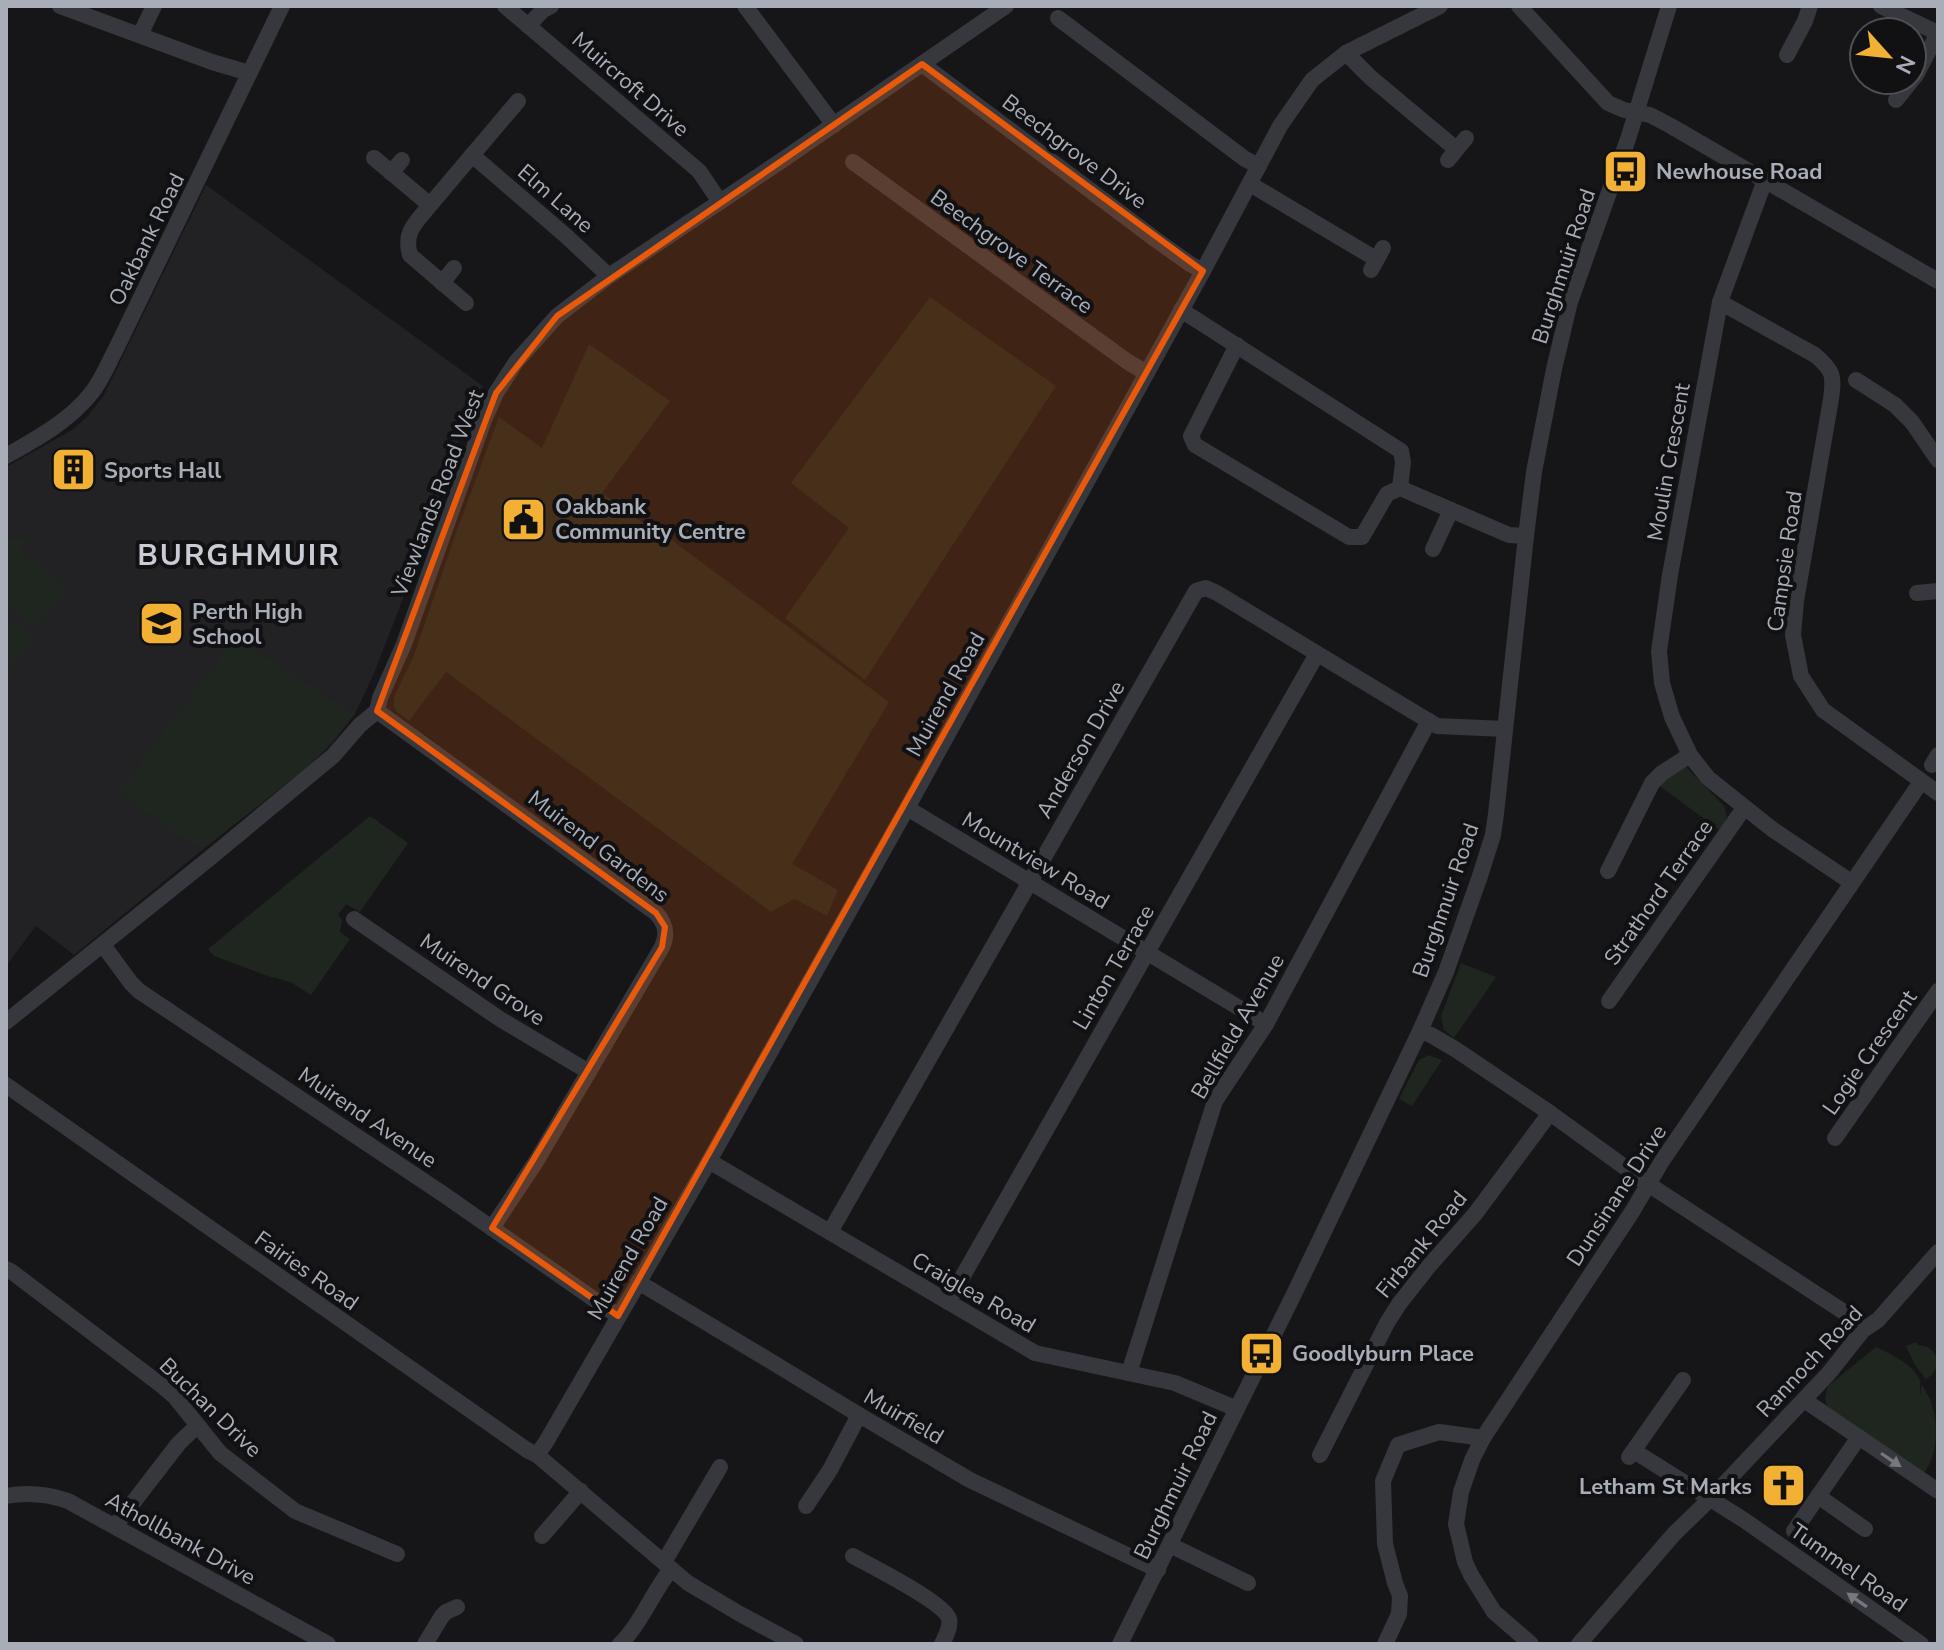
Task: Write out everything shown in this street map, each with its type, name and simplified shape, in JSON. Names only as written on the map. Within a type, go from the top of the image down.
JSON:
[{"type":"street","points":[[60,6],[249,73]]},
{"type":"street","points":[[140,35],[154,6]]},
{"type":"street","name":"Oakbank Road","points":[[6,456],[68,417],[94,389],[122,338],[282,6]]},
{"type":"street","name":"Muircroft Drive","points":[[505,6],[699,171],[720,202]]},
{"type":"street","points":[[528,26],[551,6]]},
{"type":"street","points":[[745,6],[834,125]]},
{"type":"street","name":"Viewlands Road West","points":[[6,1022],[333,756],[377,711],[496,393],[516,362],[549,324],[609,276],[1006,6]]},
{"type":"street","name":"Muirend Road","points":[[537,1455],[709,1161],[907,808],[1280,126],[1312,80],[1346,53],[1440,6]]},
{"type":"street","points":[[1519,6],[1608,103],[1650,115],[1671,126],[1938,281]]},
{"type":"street","name":"Burghmuir Road","points":[[1120,1644],[1420,1031],[1446,972],[1493,835],[1534,472],[1554,369],[1570,302],[1596,232],[1669,6]]},
{"type":"street","points":[[1787,55],[1810,6]]},
{"type":"street","points":[[1881,6],[1938,33],[1916,75],[1896,100]]},
{"type":"street","points":[[1062,27],[1259,166]]},
{"type":"street","points":[[1346,53],[1370,77],[1457,149]]},
{"type":"street","name":"Beechgrove Drive","points":[[922,64],[1155,239],[1203,271]]},
{"type":"street","points":[[466,303],[410,255],[409,231],[472,155],[500,111],[518,101]]},
{"type":"street","name":"Elm Lane","points":[[472,155],[609,276]]},
{"type":"street","points":[[374,158],[397,166],[430,205]]},
{"type":"street","name":"Beechgrove Terrace","points":[[853,162],[1147,373]]},
{"type":"street","name":"Moulin Crescent","points":[[1765,180],[1720,302],[1670,575],[1659,651],[1662,683],[1672,717],[1690,755],[1708,778],[1744,808],[1851,882],[1850,886]]},
{"type":"street","points":[[1250,184],[1377,259]]},
{"type":"street","points":[[442,283],[454,268]]},
{"type":"street","name":"Campsie Road","points":[[1720,302],[1815,355],[1829,367],[1833,380],[1796,601],[1793,635],[1801,676],[1823,710],[1938,793]]},
{"type":"street","points":[[1181,310],[1401,451],[1400,488]]},
{"type":"street","points":[[1237,345],[1191,436],[1195,445],[1349,537],[1362,537],[1387,494],[1400,488],[1509,535],[1526,536]]},
{"type":"street","points":[[1856,380],[1895,405],[1938,460]]},
{"type":"street","points":[[1433,549],[1451,510]]},
{"type":"street","name":"Anderson Drive","points":[[830,1232],[1196,591],[1209,589],[1437,726],[1505,729]]},
{"type":"street","points":[[1917,593],[1938,591]]},
{"type":"street","name":"Linton Terrace","points":[[948,1302],[1317,654]]},
{"type":"street","name":"Muirend Gardens","points":[[377,711],[620,887],[662,920],[665,927],[664,942],[537,1160],[492,1228]]},
{"type":"street","name":"Bellfield Avenue","points":[[1129,1373],[1210,1113],[1266,1024],[1429,721]]},
{"type":"street","points":[[1608,871],[1652,783],[1690,755]]},
{"type":"street","name":"Dunsinane Drive","points":[[1531,1644],[1494,1612],[1465,1562],[1456,1524],[1461,1492],[1472,1460],[1483,1438],[1632,1212],[1662,1161],[1921,782]]},
{"type":"street","name":"Mountview Road","points":[[907,808],[1266,1024]]},
{"type":"street","name":"Strathord Terrace","points":[[1609,1001],[1744,808]]},
{"type":"street","name":"Muirend Grove","points":[[354,919],[500,1019],[589,1072]]},
{"type":"street","name":"Muirend Avenue","points":[[103,945],[139,991],[618,1316]]},
{"type":"street","name":"Logie Crescent","points":[[1835,1138],[1938,991]]},
{"type":"street","points":[[1420,1031],[1443,1042],[1550,1113],[1648,1184],[1853,1318],[1863,1330]]},
{"type":"street","name":"Fairies Road","points":[[6,1085],[537,1455],[688,1583],[796,1644]]},
{"type":"street","name":"Firbank Road","points":[[1320,1455],[1399,1304],[1475,1214],[1550,1113]]},
{"type":"street","name":"Craiglea Road","points":[[709,1161],[1035,1353],[1175,1383],[1237,1409]]},
{"type":"street","name":"Rannoch Road","points":[[1579,1644],[1674,1534],[1804,1400],[1841,1360],[1863,1330],[1878,1320],[1938,1253]]},
{"type":"street","name":"Buchan Drive","points":[[6,1269],[161,1385],[175,1397],[220,1453],[295,1511],[397,1554]]},
{"type":"street","name":"Muirfield","points":[[638,1282],[970,1480],[1158,1570]]},
{"type":"street","points":[[1683,1380],[1631,1454],[1711,1498]]},
{"type":"street","points":[[1804,1400],[1938,1491]]},
{"type":"street","points":[[806,1506],[830,1470],[859,1415]]},
{"type":"street","points":[[115,1526],[179,1443],[197,1426]]},
{"type":"street","points":[[1385,1644],[1395,1626],[1400,1596],[1385,1544],[1383,1481],[1398,1445],[1439,1432],[1483,1438]]},
{"type":"street","points":[[1794,1531],[1859,1437]]},
{"type":"street","points":[[620,1644],[634,1628],[655,1592],[720,1467]]},
{"type":"street","points":[[542,1536],[581,1491]]},
{"type":"street","name":"Athollbank Drive","points":[[7,1492],[68,1501],[328,1644]]},
{"type":"street","points":[[1818,1496],[1865,1529]]},
{"type":"street","name":"Tummel Road","points":[[1711,1498],[1921,1644]]},
{"type":"street","points":[[1170,1545],[1248,1583]]},
{"type":"street","points":[[853,1556],[943,1610],[949,1626],[942,1644]]},
{"type":"street","points":[[425,1644],[442,1616],[457,1607]]},
{"type":"highlighted area","points":[[922,64],[1203,271],[618,1316],[492,1228],[662,947],[665,927],[656,913],[377,711],[496,393],[557,316]]},
{"type":"shaded area","points":[[206,185],[483,386],[466,420],[375,671],[355,714],[333,742],[309,766],[74,955],[36,926],[6,966],[6,467],[72,430],[104,395]]},
{"type":"shaded area","points":[[930,297],[1056,386],[865,680],[785,618],[849,528],[791,483]]},
{"type":"shaded area","points":[[589,344],[670,401],[602,493],[646,525],[649,523],[889,702],[792,864],[838,890],[827,916],[794,899],[771,912],[446,672],[409,721],[396,711],[394,697],[414,655],[499,417],[542,448]]},
{"type":"shaded area","points":[[6,539],[26,540],[20,550],[69,587],[38,629],[6,606]]},
{"type":"shaded area","points":[[6,616],[35,637],[6,674]]},
{"type":"shaded area","points":[[235,637],[355,714],[309,766],[212,842],[202,846],[171,831],[121,792],[181,705],[185,707],[195,695],[191,691],[213,668]]},
{"type":"shaded area","points":[[1684,765],[1724,806],[1727,817],[1721,831],[1657,784]]},
{"type":"shaded area","points":[[370,816],[408,843],[360,912],[346,904],[338,915],[342,920],[340,932],[350,939],[311,995],[292,983],[214,956],[208,949]]},
{"type":"shaded area","points":[[1461,963],[1496,977],[1454,1038],[1444,1030],[1441,1016]]},
{"type":"shaded area","points":[[1429,1055],[1442,1060],[1412,1106],[1399,1099],[1419,1060]]},
{"type":"shaded area","points":[[1916,1342],[1931,1349],[1937,1359],[1935,1370],[1926,1379],[1906,1346]]},
{"type":"shaded area","points":[[1876,1347],[1913,1370],[1920,1381],[1920,1395],[1922,1385],[1930,1399],[1935,1416],[1929,1413],[1935,1417],[1935,1440],[1933,1455],[1922,1475],[1828,1408],[1825,1397],[1828,1386]]},
{"type":"place","name":"Newhouse Road","points":[[1625,171]]},
{"type":"place","name":"Sports Hall","points":[[73,470]]},
{"type":"place","name":"Oakbank Community Centre","points":[[524,519]]},
{"type":"place","name":"Perth High School","points":[[161,624]]},
{"type":"place","name":"Goodlyburn Place","points":[[1261,1353]]},
{"type":"place","name":"Letham St Marks","points":[[1783,1486]]},
{"type":"district","name":"BURGHMUIR","points":[[239,555]]}]
